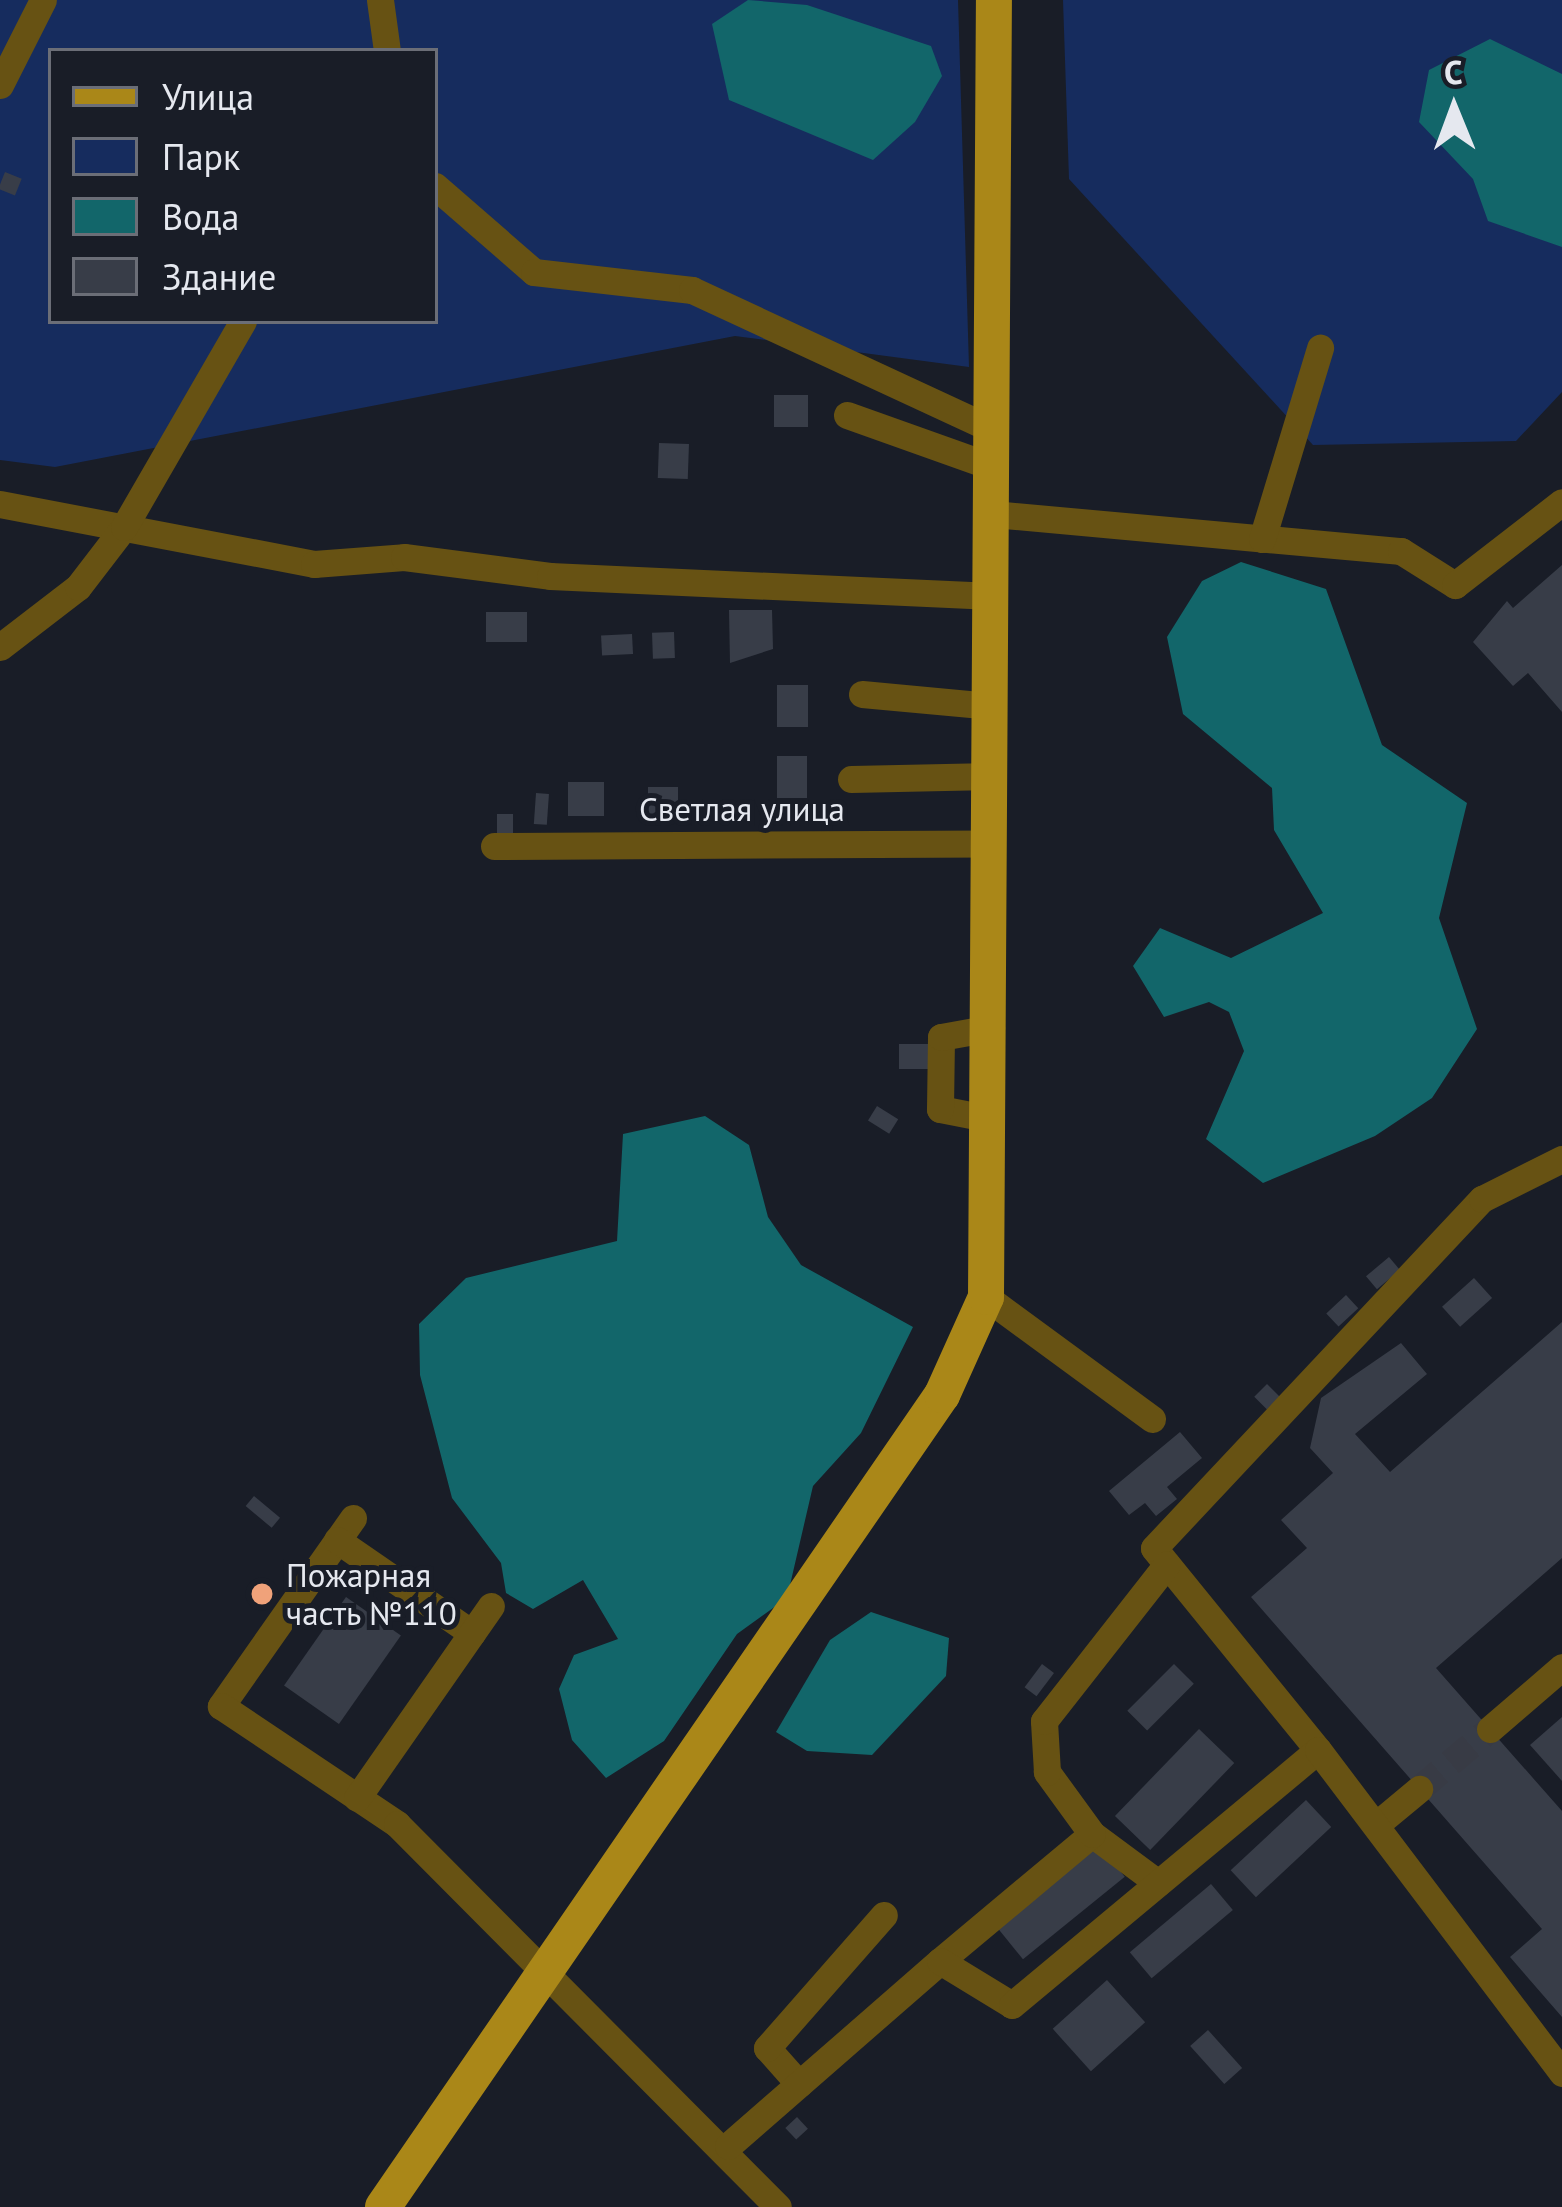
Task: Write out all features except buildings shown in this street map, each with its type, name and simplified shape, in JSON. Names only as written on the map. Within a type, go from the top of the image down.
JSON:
[{"type":"main road","points":[[383,2207],[942,1395],[986,1297],[991,1120],[994,0]]},
{"type":"lane","points":[[0,85],[43,0]]},
{"type":"lane","points":[[380,0],[387,48]]},
{"type":"lane","points":[[438,189],[534,272],[692,290],[993,448]]},
{"type":"lane","points":[[0,647],[78,587],[124,527],[241,324]]},
{"type":"lane","points":[[1262,539],[1320,348]]},
{"type":"lane","points":[[847,415],[993,448]]},
{"type":"lane","points":[[993,514],[1401,551],[1456,586],[1562,502]]},
{"type":"lane","points":[[0,504],[314,564],[404,557],[550,576],[993,596]]},
{"type":"lane","points":[[862,694],[992,706]]},
{"type":"lane","points":[[851,778],[992,776]]},
{"type":"lane","name":"Светлая улица","points":[[494,846],[991,843]]},
{"type":"lane","points":[[991,1028],[941,1037],[940,1109],[991,1120]]},
{"type":"lane","points":[[1562,1160],[1482,1199],[1154,1548],[1377,1824],[1562,2073]]},
{"type":"lane","points":[[986,1297],[1152,1419]]},
{"type":"lane","points":[[472,1633],[345,1529],[221,1706],[397,1824],[543,1975],[728,2146],[778,2207]]},
{"type":"lane","points":[[1159,1883],[1091,1834],[1047,1772],[1044,1720],[1167,1564]]},
{"type":"lane","points":[[357,1798],[491,1606]]},
{"type":"lane","points":[[1490,1729],[1562,1667]]},
{"type":"lane","points":[[940,1960],[1012,2005],[1318,1750]]},
{"type":"lane","points":[[1377,1824],[1419,1789]]},
{"type":"lane","points":[[728,2146],[1091,1834]]},
{"type":"lane","points":[[799,2084],[767,2048],[884,1915]]},
{"type":"green space","points":[[0,0],[958,0],[969,367],[735,336],[55,467],[0,460]]},
{"type":"green space","points":[[1063,0],[1562,0],[1562,392],[1516,441],[1313,445],[1069,179]]},
{"type":"water","points":[[748,0],[807,5],[931,46],[942,76],[915,122],[873,160],[729,100],[712,24]]},
{"type":"water","points":[[1490,39],[1562,74],[1562,247],[1488,221],[1473,179],[1419,122],[1429,70]]},
{"type":"water","points":[[1241,562],[1326,589],[1382,745],[1467,803],[1439,918],[1477,1029],[1432,1098],[1375,1136],[1263,1183],[1206,1139],[1244,1051],[1229,1012],[1209,1002],[1164,1017],[1133,966],[1160,928],[1231,958],[1323,913],[1274,830],[1272,788],[1183,714],[1167,637],[1202,581]]},
{"type":"water","points":[[705,1116],[749,1145],[768,1217],[801,1265],[913,1327],[861,1433],[813,1486],[787,1598],[737,1634],[664,1741],[606,1778],[572,1740],[559,1689],[574,1655],[618,1639],[583,1580],[533,1609],[506,1593],[501,1563],[452,1498],[420,1375],[419,1324],[466,1278],[617,1241],[623,1134]]},
{"type":"water","points":[[871,1612],[949,1638],[946,1676],[872,1755],[807,1751],[776,1732],[830,1640]]},
{"type":"tunnel","points":[[1419,1789],[1490,1729]]},
{"type":"place","name":"Пожарная часть №110","points":[[262,1594]]}]
